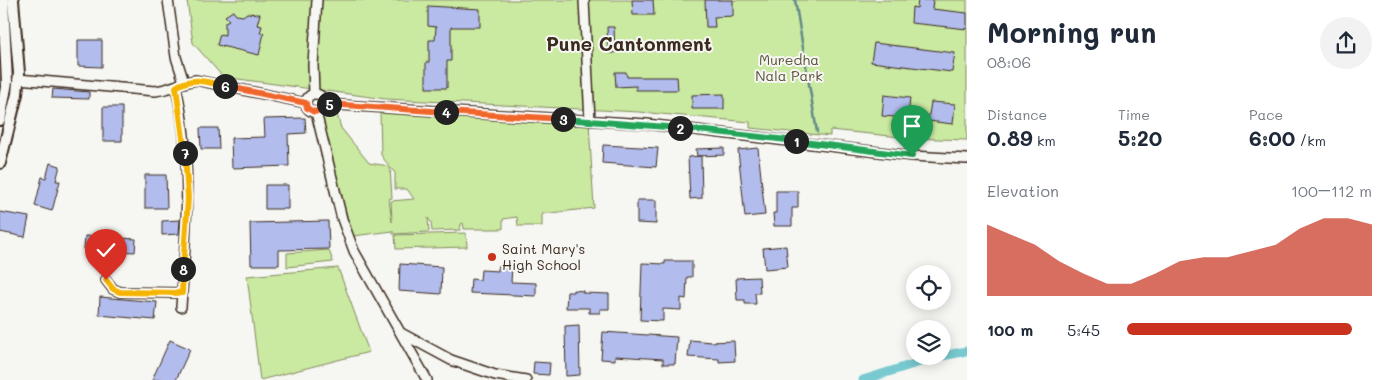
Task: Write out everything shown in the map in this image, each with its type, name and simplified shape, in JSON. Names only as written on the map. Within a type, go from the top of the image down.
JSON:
[{"type":"main road","points":[[0,120],[4,73],[2,0]]},
{"type":"main road","points":[[0,163],[17,94],[18,78],[13,0]]},
{"type":"street","points":[[168,0],[180,84],[188,198],[181,306]]},
{"type":"street","points":[[314,94],[313,65],[317,0]]},
{"type":"street","points":[[584,0],[590,121]]},
{"type":"street","points":[[18,78],[155,91],[180,84],[204,81],[306,103]]},
{"type":"street","points":[[314,94],[321,97],[324,104],[321,110],[316,112],[309,110],[306,103],[308,98],[314,94]]},
{"type":"street","points":[[324,104],[691,129],[912,156],[967,159]]},
{"type":"street","points":[[316,112],[348,237],[363,268],[427,380]]},
{"type":"street","points":[[106,280],[113,289],[120,292],[182,293]]},
{"type":"street","points":[[400,333],[451,360],[494,377],[526,380]]},
{"type":"green space","name":"Muredha Nala Park","points":[[187,0],[967,0],[967,140],[911,138],[830,130],[830,136],[750,128],[750,122],[639,112],[386,99],[223,77],[193,43]]},
{"type":"green space","points":[[335,107],[341,128],[369,163],[389,166],[381,155],[380,112],[589,123],[594,208],[542,214],[542,226],[518,226],[517,217],[503,219],[503,229],[464,229],[463,223],[460,230],[432,231],[431,222],[428,218],[429,232],[393,234],[393,231],[353,236],[337,183],[322,116]],"holes":[[[390,167],[395,173],[395,189],[407,189],[414,199],[391,201],[392,222],[389,199],[392,198]]]},
{"type":"green space","points":[[466,233],[467,247],[396,249],[395,235]]},
{"type":"green space","points":[[329,250],[333,262],[287,267],[287,253]]},
{"type":"green space","points":[[338,268],[369,352],[260,380],[247,276]]},
{"type":"building","points":[[632,0],[653,0],[654,15],[633,15]]},
{"type":"building","points":[[705,0],[733,0],[733,16],[714,17],[715,27],[706,27]]},
{"type":"building","points":[[918,0],[933,0],[932,9],[967,13],[967,29],[911,23],[912,7],[917,8]]},
{"type":"building","points":[[428,6],[480,9],[480,27],[451,27],[451,61],[447,61],[447,88],[426,88],[426,62],[429,62],[429,40],[435,40],[436,27],[428,26]]},
{"type":"building","points":[[233,11],[236,15],[243,16],[247,13],[260,14],[257,25],[262,26],[260,33],[264,33],[259,55],[217,45],[220,34],[225,35],[225,22],[229,20],[225,16]]},
{"type":"building","points":[[607,27],[614,27],[615,53],[608,53]]},
{"type":"building","points":[[78,40],[102,40],[102,67],[78,66]]},
{"type":"building","points":[[874,43],[955,53],[952,72],[871,62]]},
{"type":"building","points":[[615,72],[626,72],[627,77],[677,77],[678,90],[636,90],[636,86],[616,87]]},
{"type":"building","points":[[53,89],[89,92],[89,99],[52,98]]},
{"type":"building","points":[[724,94],[724,109],[692,109],[692,95]]},
{"type":"building","points":[[884,95],[910,98],[908,118],[882,116]]},
{"type":"building","points":[[931,102],[955,104],[953,124],[928,121]]},
{"type":"building","points":[[103,107],[122,107],[122,141],[103,141]]},
{"type":"building","points":[[305,118],[306,133],[288,134],[289,166],[232,168],[231,138],[265,137],[264,119]]},
{"type":"building","points":[[200,128],[218,128],[219,149],[201,149]]},
{"type":"building","points":[[603,145],[658,148],[656,167],[602,163]]},
{"type":"building","points":[[724,148],[724,155],[697,156],[696,149]]},
{"type":"building","points":[[758,148],[765,215],[745,217],[738,150]]},
{"type":"building","points":[[701,156],[702,198],[690,199],[688,157]]},
{"type":"building","points":[[50,163],[60,166],[56,181],[60,181],[52,211],[35,206],[42,177],[46,178]]},
{"type":"building","points":[[145,175],[166,175],[167,208],[145,208]]},
{"type":"building","points":[[265,185],[288,185],[288,209],[265,209]]},
{"type":"building","points":[[776,191],[798,191],[798,208],[792,208],[792,226],[774,226],[773,213],[776,213]]},
{"type":"building","points":[[637,200],[656,200],[656,224],[637,223]]},
{"type":"building","points":[[0,212],[29,217],[25,237],[0,232]]},
{"type":"building","points":[[180,220],[179,234],[162,235],[162,221]]},
{"type":"building","points":[[328,221],[329,249],[279,250],[279,265],[251,265],[250,223]]},
{"type":"building","points":[[85,236],[136,239],[135,252],[84,249]]},
{"type":"building","points":[[786,246],[788,267],[765,269],[763,248]]},
{"type":"building","points":[[665,261],[692,261],[692,277],[687,277],[686,299],[681,298],[681,310],[663,309],[663,321],[640,320],[642,263],[665,264]]},
{"type":"building","points":[[400,264],[442,267],[441,294],[399,291]]},
{"type":"building","points":[[498,266],[512,267],[511,282],[536,283],[536,296],[470,293],[471,279],[480,280],[481,270],[498,271]]},
{"type":"building","points":[[759,277],[760,293],[755,293],[756,304],[745,304],[745,300],[737,300],[736,278]]},
{"type":"building","points":[[573,290],[583,291],[583,293],[609,294],[609,309],[600,309],[600,313],[589,313],[589,308],[566,308],[567,292],[573,292]]},
{"type":"building","points":[[100,297],[157,302],[155,320],[99,315]]},
{"type":"building","points":[[579,325],[580,375],[566,376],[565,326]]},
{"type":"building","points":[[603,332],[677,337],[675,364],[663,364],[663,359],[615,356],[615,360],[601,359]]},
{"type":"building","points":[[170,340],[190,349],[176,380],[152,380]]},
{"type":"building","points":[[690,340],[711,342],[734,341],[735,361],[719,362],[719,359],[688,357]]},
{"type":"building","points":[[534,362],[550,363],[549,375],[533,374]]},
{"type":"waterway","points":[[795,0],[817,132]]},
{"type":"waterway","points":[[951,354],[967,351]]},
{"type":"waterway","points":[[863,380],[910,365]]},
{"type":"place","name":"Saint Mary's High School","points":[[492,257]]},
{"type":"district","name":"Pune Cantonment","points":[[629,44]]},
{"type":"route","points":[[106,280],[113,289],[120,292],[182,293],[188,198],[184,132],[176,87],[184,82],[196,80],[306,103],[307,108],[314,112],[319,112],[324,104],[646,124],[912,156]]}]
